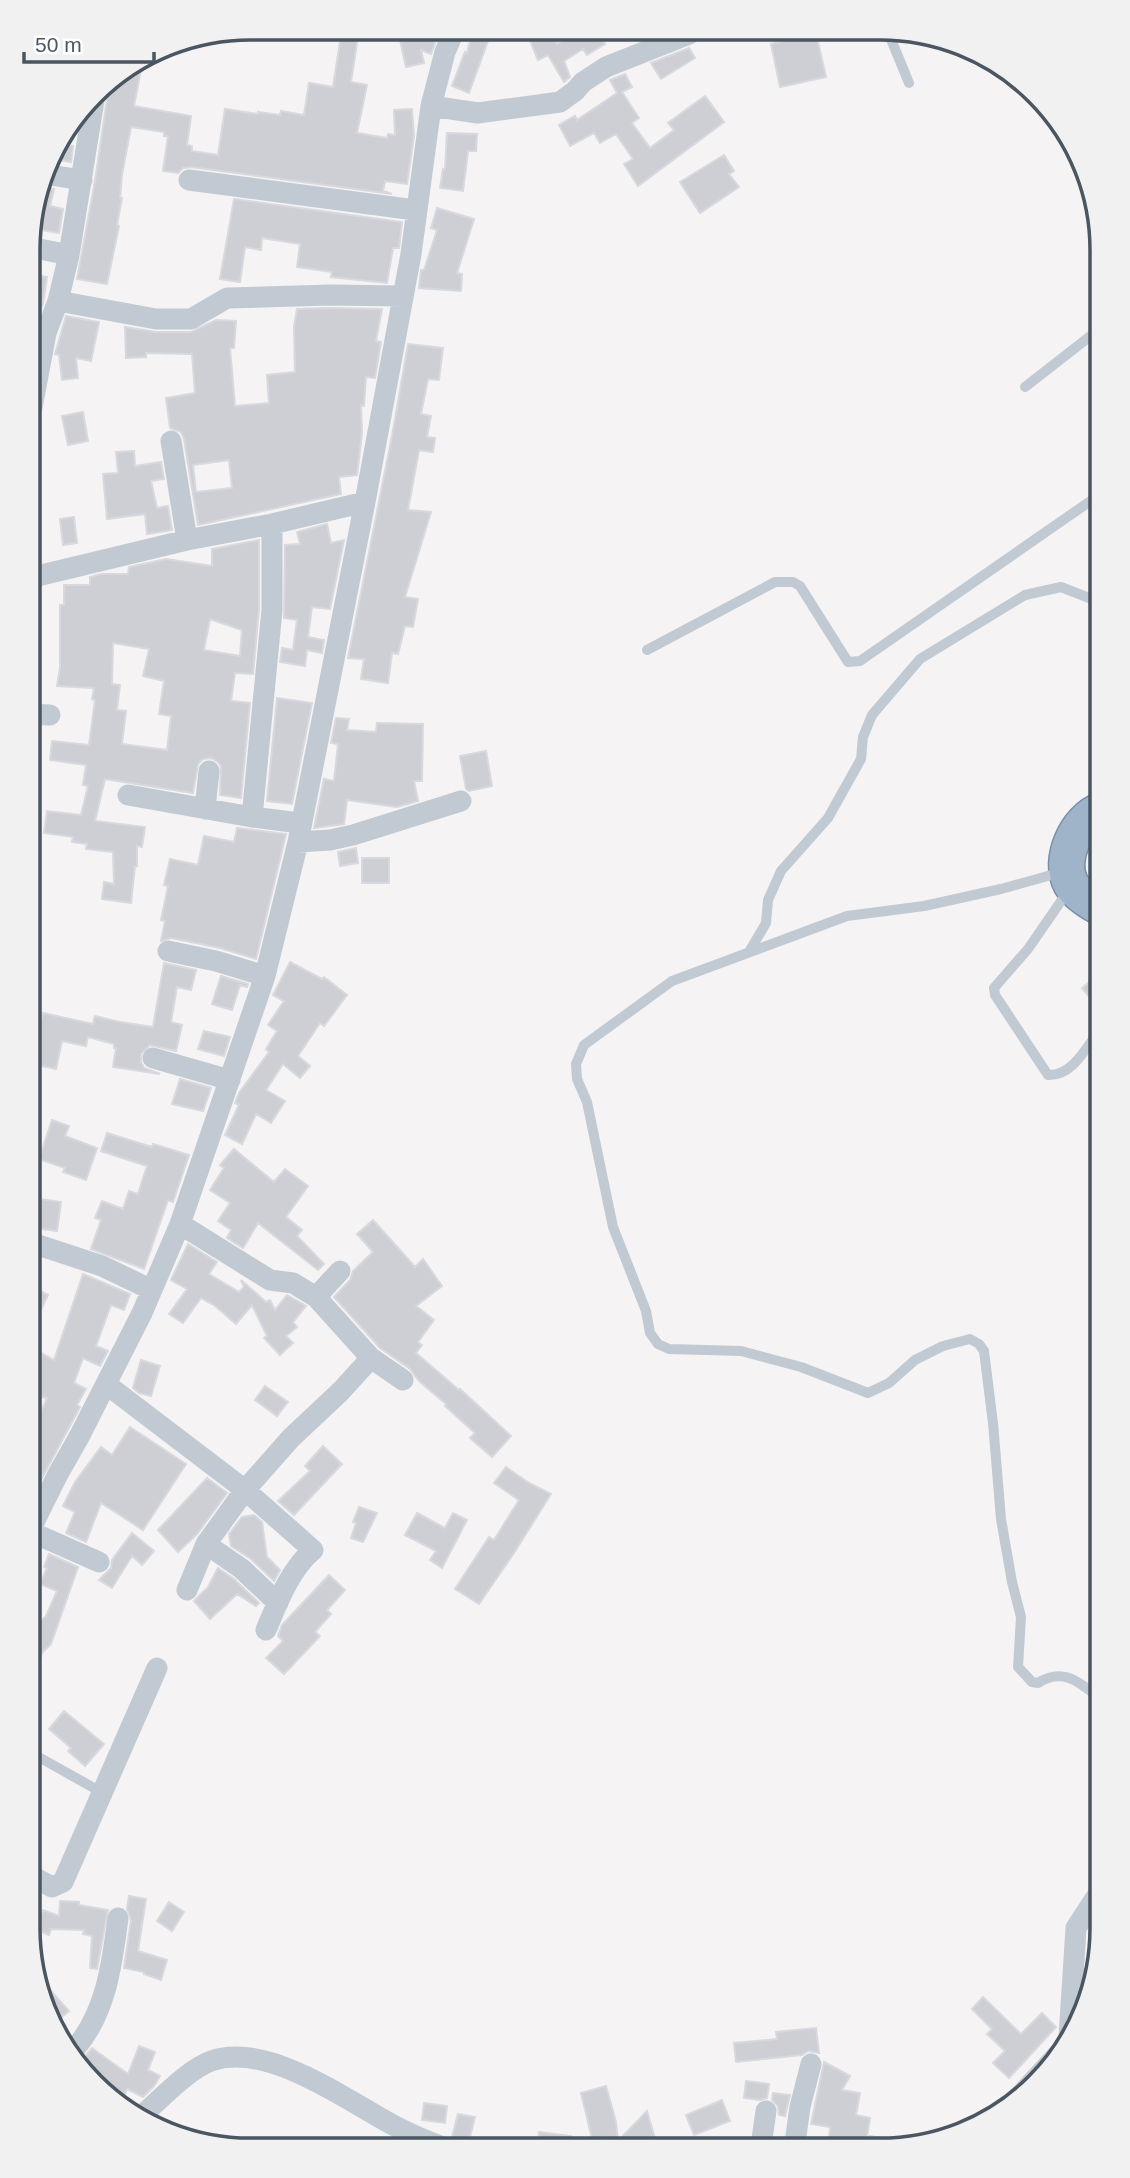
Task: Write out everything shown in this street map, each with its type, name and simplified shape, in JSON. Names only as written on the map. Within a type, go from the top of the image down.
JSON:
[{"type":"highway","points":[[1090,818],[1074,838],[1067,858],[1070,878],[1090,896]]},
{"type":"street","points":[[431,106],[478,113],[560,102],[606,67],[673,40]]},
{"type":"street","points":[[40,1510],[106,1384],[152,1290],[180,1224],[265,976],[299,832],[365,502],[403,296],[431,106],[444,52],[449,41]]},
{"type":"street","points":[[40,362],[69,255],[92,112]]},
{"type":"street","points":[[54,176],[82,180]]},
{"type":"street","points":[[190,180],[415,210]]},
{"type":"street","points":[[40,249],[69,255]]},
{"type":"street","points":[[58,301],[156,319],[191,319],[226,298],[403,296]]},
{"type":"street","points":[[170,441],[187,540]]},
{"type":"street","points":[[40,575],[187,540],[365,502]]},
{"type":"street","points":[[252,817],[272,610],[272,524]]},
{"type":"street","points":[[205,809],[209,771]]},
{"type":"street","points":[[128,795],[252,817],[330,840],[461,801]]},
{"type":"street","points":[[168,951],[216,961],[265,976]]},
{"type":"street","points":[[153,1058],[230,1080]]},
{"type":"street","points":[[180,1224],[270,1280],[293,1283],[316,1297],[371,1357],[403,1380]]},
{"type":"street","points":[[40,1246],[102,1266],[152,1290]]},
{"type":"street","points":[[316,1297],[340,1271]]},
{"type":"street","points":[[187,1590],[206,1544],[245,1490],[291,1438],[341,1391],[371,1357]]},
{"type":"street","points":[[106,1384],[245,1490],[313,1550],[305,1557],[278,1603],[266,1630]]},
{"type":"street","points":[[40,1532],[99,1562]]},
{"type":"street","points":[[206,1544],[243,1569],[278,1603]]},
{"type":"street","points":[[40,1880],[52,1887],[63,1882],[157,1668]]},
{"type":"street","points":[[1070,2015],[1076,1928],[1089,1907]]},
{"type":"street","points":[[77,2046],[88,2034],[111,1976],[118,1918]]},
{"type":"street","points":[[147,2111],[198,2068],[209,2062],[235,2056],[252,2058],[293,2071],[329,2087],[397,2127],[422,2138]]},
{"type":"street","points":[[796,2138],[811,2064]]},
{"type":"street","points":[[765,2138],[766,2111]]},
{"type":"lane","points":[[892,41],[909,83]]},
{"type":"lane","points":[[1024,387],[1090,336]]},
{"type":"lane","points":[[647,650],[775,582],[793,582],[800,586],[848,662],[860,661],[1090,501]]},
{"type":"lane","points":[[750,952],[766,923],[768,900],[781,871],[828,818],[861,759],[863,737],[872,715],[920,659],[1025,595],[1061,587],[1090,598]]},
{"type":"lane","points":[[1070,878],[937,903],[848,916],[672,981],[584,1045],[576,1064],[577,1079],[587,1102],[613,1227],[646,1311],[650,1333],[657,1344],[669,1349],[741,1351],[801,1367],[868,1393],[889,1383],[915,1360],[943,1346],[970,1339],[979,1344],[984,1352],[993,1423],[1001,1519],[1021,1617],[1018,1667],[1032,1682],[1038,1683],[1050,1675],[1066,1676],[1089,1691]]},
{"type":"lane","points":[[1070,878],[1028,949],[994,989],[995,996],[1048,1075],[1059,1076],[1069,1070],[1090,1043]]},
{"type":"lane","points":[[40,1758],[101,1792]]},
{"type":"building","points":[[563,40],[603,40],[605,44],[587,55],[583,49],[564,61],[570,77],[564,82],[548,55],[538,60],[530,41],[556,41],[557,44]]},
{"type":"building","points":[[787,40],[818,40],[826,77],[780,87],[771,44]]},
{"type":"building","points":[[340,41],[357,41],[351,82],[367,85],[357,133],[387,138],[388,134],[395,135],[394,110],[412,109],[414,136],[407,184],[385,181],[383,191],[392,194],[191,167],[183,168],[178,173],[163,171],[168,136],[164,136],[164,132],[131,127],[122,175],[119,226],[107,284],[77,279],[107,97],[122,84],[141,71],[134,106],[191,116],[187,145],[192,146],[192,151],[218,155],[225,109],[258,114],[280,115],[281,111],[304,115],[309,83],[333,87]]},
{"type":"building","points":[[400,41],[436,41],[431,54],[421,50],[424,63],[406,67]]},
{"type":"building","points":[[470,41],[488,41],[469,93],[452,86],[465,52],[467,53]]},
{"type":"building","points":[[689,48],[695,58],[661,79],[651,63]]},
{"type":"building","points":[[625,74],[632,87],[622,92],[639,118],[632,123],[650,148],[674,130],[668,123],[705,96],[724,122],[638,186],[624,164],[633,159],[616,134],[600,143],[594,133],[570,146],[559,125],[575,116],[577,120],[617,93],[610,80]]},
{"type":"building","points":[[447,133],[477,134],[476,151],[468,151],[463,191],[440,188],[443,169],[445,170]]},
{"type":"building","points":[[68,145],[73,146],[71,162],[61,160]]},
{"type":"building","points":[[724,155],[734,171],[729,174],[739,187],[700,213],[680,182]]},
{"type":"building","points":[[50,188],[54,189],[50,206],[63,209],[59,233],[41,230]]},
{"type":"building","points":[[234,199],[402,222],[399,248],[393,248],[387,283],[331,277],[332,272],[297,267],[300,244],[262,238],[261,250],[245,247],[240,282],[220,279]]},
{"type":"building","points":[[437,208],[474,219],[457,273],[462,274],[461,291],[419,288],[421,270],[424,270],[437,230],[431,228]]},
{"type":"building","points":[[40,276],[47,277],[40,312]]},
{"type":"building","points":[[297,309],[382,309],[376,341],[381,342],[375,378],[366,377],[364,406],[361,405],[362,433],[357,475],[339,477],[341,494],[198,525],[184,439],[181,432],[170,428],[166,398],[195,393],[192,354],[146,353],[146,357],[126,358],[125,327],[156,332],[191,332],[216,320],[236,321],[234,348],[230,348],[235,406],[269,403],[267,375],[295,372],[294,326]],"holes":[[[229,460],[232,488],[196,492],[193,465]]]},
{"type":"building","points":[[66,316],[99,322],[91,361],[76,358],[78,378],[62,380],[59,355],[55,354]]},
{"type":"building","points":[[408,344],[443,348],[439,380],[428,379],[421,414],[431,416],[427,437],[435,438],[433,452],[419,450],[408,510],[431,512],[405,597],[418,599],[413,627],[405,626],[398,654],[392,653],[388,683],[361,679],[364,659],[348,658]]},
{"type":"building","points":[[83,412],[88,441],[68,445],[62,416]]},
{"type":"building","points":[[134,451],[135,466],[161,462],[164,479],[151,481],[157,508],[168,506],[172,530],[147,534],[145,514],[107,519],[103,474],[118,473],[116,452]]},
{"type":"building","points":[[74,517],[77,543],[63,545],[60,519]]},
{"type":"building","points":[[327,524],[331,543],[344,540],[330,609],[312,607],[308,637],[324,640],[322,653],[307,650],[305,666],[280,662],[282,648],[293,650],[297,620],[284,618],[285,545],[300,544],[297,532]]},
{"type":"building","points":[[259,540],[259,609],[253,674],[235,673],[231,701],[250,703],[241,798],[220,795],[221,766],[211,758],[203,759],[198,764],[193,793],[105,779],[95,821],[145,827],[142,847],[137,846],[131,903],[102,899],[104,882],[114,884],[113,852],[86,849],[87,844],[72,842],[73,837],[44,833],[47,811],[81,815],[88,786],[83,785],[86,765],[50,760],[52,741],[89,745],[95,700],[92,699],[94,688],[57,686],[60,667],[60,605],[64,605],[64,585],[90,585],[90,577],[101,574],[128,574],[129,567],[166,559],[212,566],[212,549]],"holes":[[[210,619],[242,630],[240,656],[204,650]],[[113,643],[149,649],[143,676],[164,681],[159,714],[171,716],[167,750],[122,744],[126,711],[117,710],[120,685],[112,684]]]},
{"type":"building","points":[[277,698],[312,703],[292,804],[267,801]]},
{"type":"building","points":[[336,718],[349,719],[347,730],[376,732],[377,723],[423,724],[422,781],[414,781],[418,801],[397,807],[347,800],[344,824],[314,828],[324,779],[334,781],[338,744],[331,743]]},
{"type":"building","points":[[486,751],[492,786],[469,791],[466,789],[460,756]]},
{"type":"building","points":[[237,828],[286,834],[256,959],[171,938],[161,941],[165,921],[161,920],[168,886],[164,885],[170,859],[198,865],[204,836],[234,842]]},
{"type":"building","points":[[356,848],[358,863],[340,866],[338,852]]},
{"type":"building","points":[[362,858],[389,858],[389,883],[362,883]]},
{"type":"building","points":[[290,962],[322,979],[324,977],[347,995],[324,1026],[320,1023],[298,1056],[310,1066],[300,1078],[283,1064],[266,1090],[285,1101],[271,1123],[256,1114],[242,1144],[225,1135],[239,1105],[235,1103],[239,1093],[269,1052],[266,1049],[277,1031],[268,1025],[284,1001],[273,995]]},
{"type":"building","points":[[164,963],[196,970],[191,990],[177,987],[171,1022],[182,1025],[176,1051],[150,1045],[141,1054],[144,1068],[160,1074],[113,1067],[116,1048],[114,1044],[88,1037],[86,1046],[62,1041],[56,1069],[40,1065],[40,1025],[43,1013],[93,1024],[95,1016],[153,1027]]},
{"type":"building","points":[[221,976],[248,984],[247,987],[240,985],[232,1010],[212,1004]]},
{"type":"building","points":[[1090,982],[1090,997],[1082,988]]},
{"type":"building","points":[[204,1031],[230,1037],[224,1056],[198,1049]]},
{"type":"building","points":[[180,1079],[211,1088],[203,1111],[172,1104]]},
{"type":"building","points":[[52,1120],[69,1126],[65,1136],[97,1148],[86,1180],[63,1172],[65,1168],[40,1159]]},
{"type":"building","points":[[107,1133],[189,1155],[173,1202],[168,1200],[144,1269],[91,1249],[101,1220],[95,1218],[102,1201],[123,1209],[129,1191],[138,1194],[147,1166],[101,1151]]},
{"type":"building","points":[[234,1149],[274,1182],[285,1169],[308,1186],[286,1217],[302,1230],[297,1236],[324,1264],[318,1270],[258,1223],[243,1248],[227,1238],[231,1230],[218,1221],[230,1203],[210,1190],[224,1168],[220,1165]]},
{"type":"building","points":[[40,1199],[61,1202],[57,1231],[40,1229]]},
{"type":"building","points":[[373,1220],[415,1267],[423,1259],[442,1286],[416,1306],[434,1320],[418,1342],[422,1345],[416,1353],[511,1436],[492,1457],[470,1438],[475,1433],[419,1381],[410,1369],[380,1348],[334,1297],[350,1280],[353,1271],[373,1252],[357,1234]]},
{"type":"building","points":[[188,1244],[217,1262],[209,1274],[239,1292],[244,1287],[241,1280],[266,1302],[270,1300],[275,1310],[287,1295],[306,1306],[293,1322],[297,1327],[286,1336],[293,1343],[280,1355],[264,1338],[267,1336],[252,1305],[236,1324],[214,1305],[201,1298],[183,1323],[169,1314],[187,1289],[171,1280]]},
{"type":"building","points":[[83,1274],[130,1294],[124,1310],[111,1305],[96,1346],[108,1351],[100,1366],[83,1358],[74,1383],[86,1389],[77,1405],[80,1407],[40,1482],[40,1414],[47,1398],[40,1397],[40,1352],[54,1360]]},
{"type":"building","points":[[40,1291],[48,1295],[40,1312]]},
{"type":"building","points":[[141,1360],[160,1366],[151,1396],[139,1393],[133,1388]]},
{"type":"building","points":[[265,1386],[288,1402],[277,1416],[255,1400]]},
{"type":"building","points":[[130,1427],[186,1464],[143,1530],[101,1503],[86,1542],[66,1533],[75,1512],[63,1506],[75,1482],[101,1447],[112,1455]]},
{"type":"building","points":[[323,1446],[342,1464],[294,1515],[278,1501],[310,1471],[305,1466]]},
{"type":"building","points":[[506,1467],[551,1494],[479,1604],[455,1589],[489,1537],[494,1540],[519,1500],[494,1483]]},
{"type":"building","points":[[207,1478],[227,1493],[197,1534],[178,1552],[158,1530]]},
{"type":"building","points":[[359,1507],[377,1513],[363,1542],[351,1538]]},
{"type":"building","points":[[417,1513],[445,1528],[453,1513],[467,1520],[442,1568],[430,1560],[436,1551],[405,1535]]},
{"type":"building","points":[[254,1515],[262,1522],[267,1557],[280,1570],[274,1581],[251,1559],[231,1546],[229,1534],[242,1517]]},
{"type":"building","points":[[132,1533],[154,1551],[142,1565],[132,1556],[112,1588],[99,1580],[111,1568],[112,1560]]},
{"type":"building","points":[[49,1554],[78,1567],[51,1644],[42,1653],[40,1660],[40,1622],[46,1616],[57,1591],[40,1584],[47,1568],[44,1567]]},
{"type":"building","points":[[218,1568],[259,1603],[256,1606],[237,1594],[210,1619],[194,1601],[208,1587]]},
{"type":"building","points":[[329,1575],[345,1590],[327,1610],[331,1614],[315,1632],[320,1636],[284,1674],[266,1658],[283,1641],[278,1636],[282,1625]]},
{"type":"building","points":[[64,1711],[104,1744],[85,1766],[68,1751],[71,1748],[49,1729]]},
{"type":"building","points":[[129,1896],[146,1899],[138,1951],[167,1960],[161,1980],[144,1972],[124,1968],[131,1920],[127,1909]]},
{"type":"building","points":[[60,1901],[79,1902],[79,1905],[108,1910],[97,1969],[90,1968],[92,1936],[83,1934],[84,1930],[51,1929],[49,1935],[40,1931],[43,1910],[59,1916]]},
{"type":"building","points":[[169,1902],[184,1912],[172,1931],[157,1921]]},
{"type":"building","points":[[49,1989],[69,2011],[61,2018]]},
{"type":"building","points":[[983,1997],[1021,2034],[1042,2013],[1056,2027],[1009,2078],[993,2063],[1005,2051],[987,2034],[992,2029],[972,2009]]},
{"type":"building","points":[[816,2028],[819,2053],[808,2051],[802,2055],[736,2062],[734,2043],[777,2039],[776,2032]]},
{"type":"building","points":[[139,2046],[155,2052],[148,2070],[160,2076],[143,2097],[127,2089],[125,2094],[120,2092],[85,2057],[92,2048],[128,2074]]},
{"type":"building","points":[[824,2062],[850,2076],[842,2090],[860,2093],[856,2115],[870,2118],[867,2138],[829,2138],[830,2127],[811,2124]]},
{"type":"building","points":[[746,2081],[769,2084],[767,2098],[744,2098]]},
{"type":"building","points":[[606,2086],[618,2138],[592,2138],[581,2093]]},
{"type":"building","points":[[773,2093],[790,2095],[785,2116],[779,2115],[778,2106],[772,2100]]},
{"type":"building","points":[[722,2100],[730,2121],[694,2135],[686,2115]]},
{"type":"building","points":[[424,2103],[447,2106],[445,2123],[422,2120]]},
{"type":"building","points":[[647,2111],[655,2138],[621,2138]]},
{"type":"building","points":[[458,2114],[475,2117],[470,2138],[452,2137]]},
{"type":"building","points":[[539,2132],[571,2136],[571,2138],[538,2138]]}]
